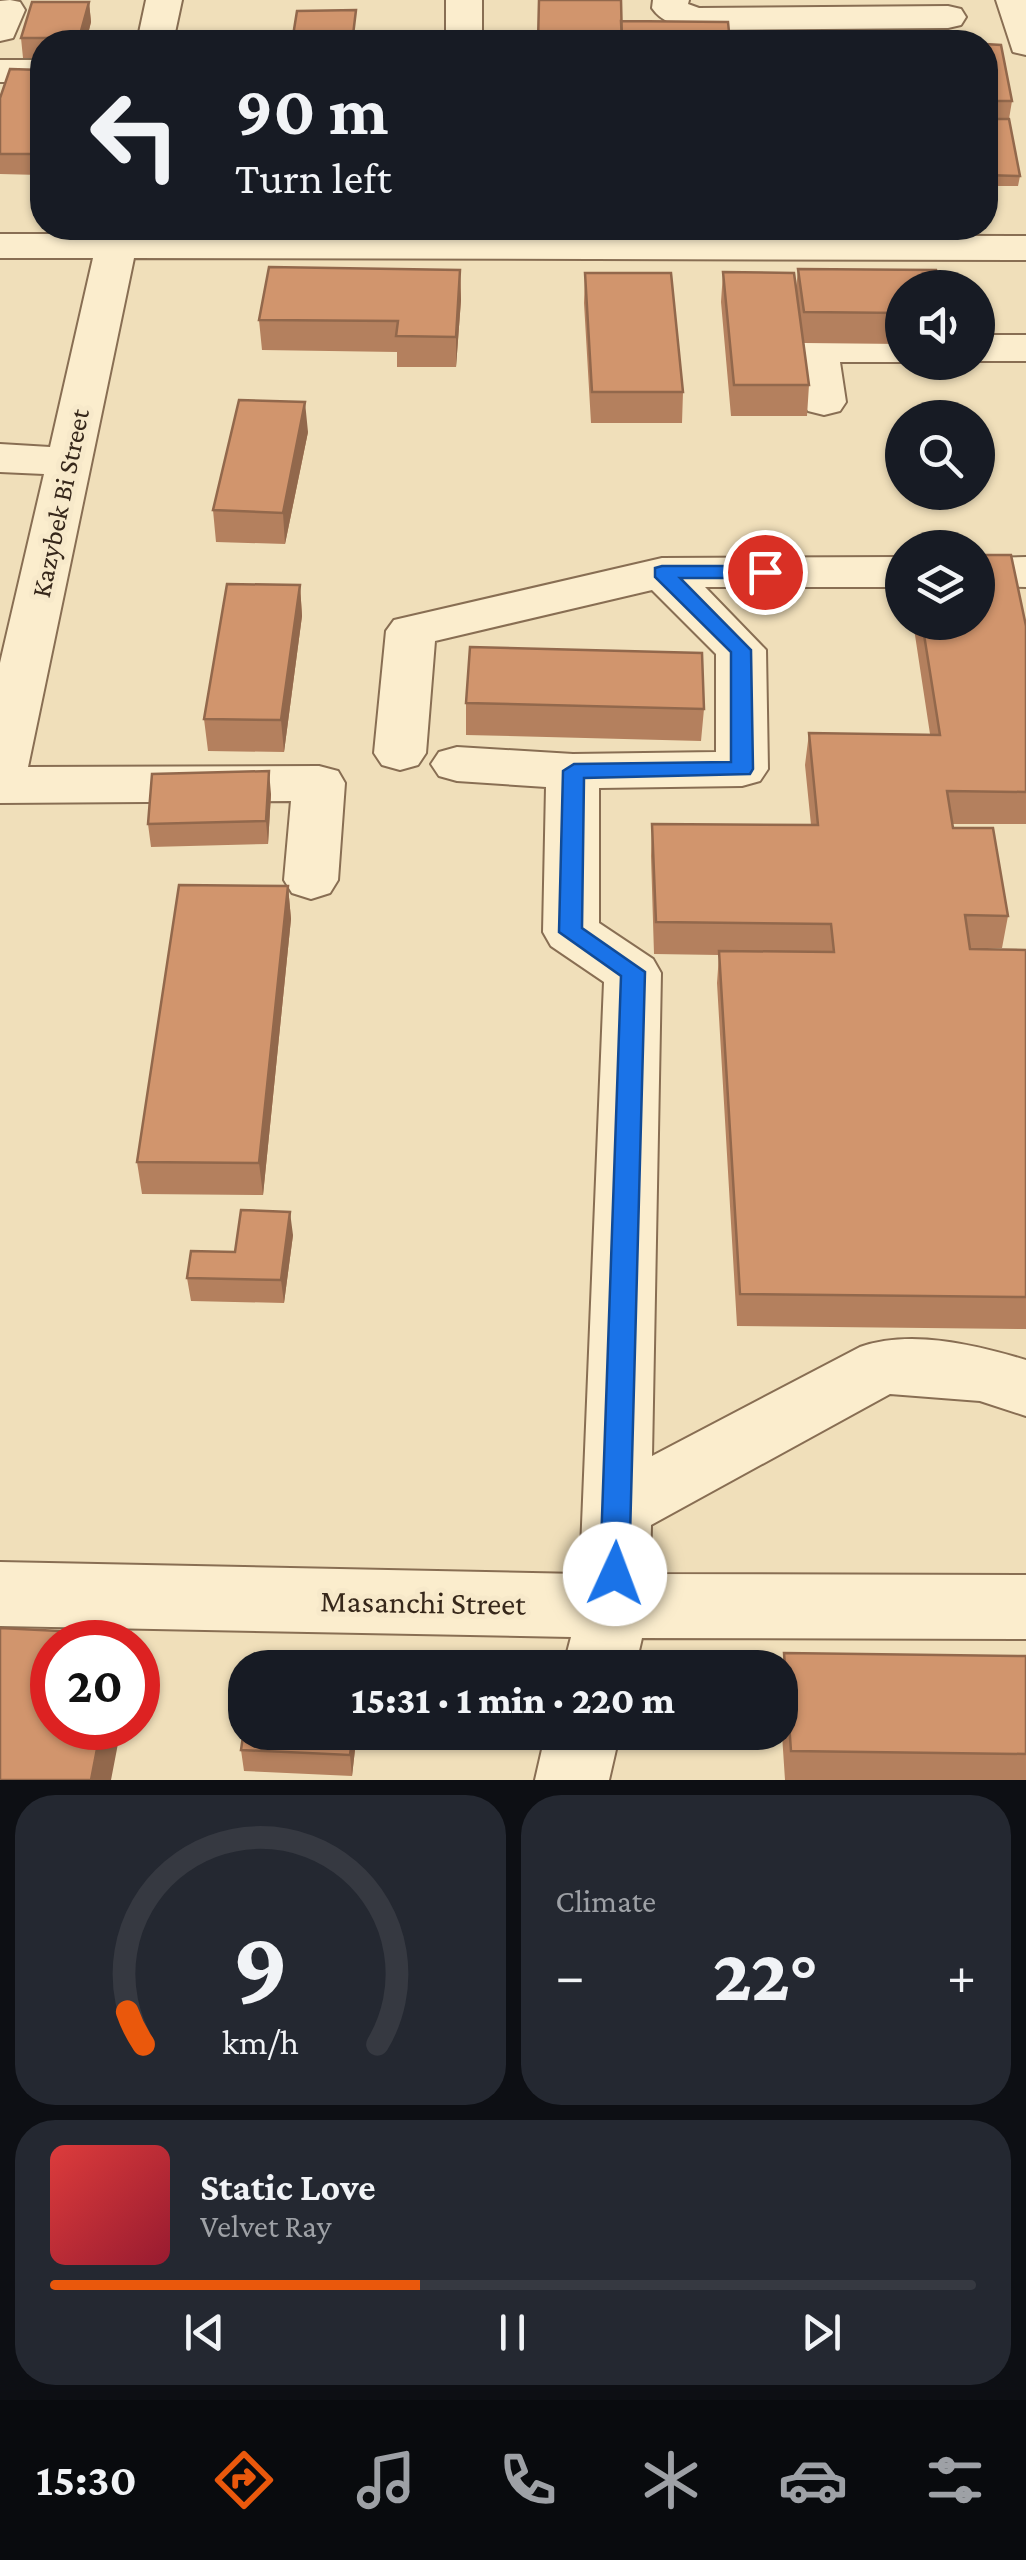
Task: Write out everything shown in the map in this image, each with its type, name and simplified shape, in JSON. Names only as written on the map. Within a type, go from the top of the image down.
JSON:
[{"type":"street","points":[[158,30],[164,0]]},
{"type":"street","points":[[464,0],[464,30]]},
{"type":"street","points":[[671,0],[670,8],[681,15],[792,30],[948,17]]},
{"type":"street","points":[[730,0],[792,30]]},
{"type":"street","points":[[1014,0],[1026,44]]},
{"type":"street","points":[[0,71],[30,71]]},
{"type":"street","points":[[0,246],[79,240]]},
{"type":"street","name":"Kazybek Bi Street","points":[[0,781],[20,600],[70,460],[118,240]]},
{"type":"street","points":[[876,240],[1026,248]]},
{"type":"street","points":[[824,402],[817,349],[885,348]]},
{"type":"street","points":[[995,348],[1026,348]]},
{"type":"street","points":[[0,458],[70,460]]},
{"type":"street","points":[[456,764],[574,771],[742,769],[741,650],[662,572]]},
{"type":"street","points":[[400,753],[412,631],[662,572],[885,572]]},
{"type":"street","points":[[995,572],[1026,572]]},
{"type":"street","points":[[574,771],[571,932],[633,972],[617,1510],[606,1637]]},
{"type":"street","points":[[0,781],[320,783],[311,880]]},
{"type":"street","points":[[617,1510],[883,1366],[980,1374],[1026,1388]]},
{"type":"street","name":"Masanchi Street","points":[[0,1594],[606,1637],[1026,1607]]},
{"type":"street","points":[[572,1780],[579,1750]]},
{"type":"building","points":[[539,0],[621,0],[622,30],[538,30]]},
{"type":"building","points":[[32,2],[89,2],[81,30],[30,30],[30,38],[21,38]]},
{"type":"building","points":[[356,10],[354,30],[294,30],[297,11]]},
{"type":"building","points":[[621,21],[728,22],[729,30],[621,30]]},
{"type":"building","points":[[998,45],[1001,45],[1012,101],[998,101]]},
{"type":"building","points":[[10,69],[30,70],[30,154],[0,154],[0,98]]},
{"type":"building","points":[[998,119],[1009,119],[1020,176],[998,175]]},
{"type":"building","points":[[269,267],[460,270],[456,337],[396,336],[398,321],[259,320]]},
{"type":"building","points":[[798,269],[936,270],[885,270],[885,313],[804,312]]},
{"type":"building","points":[[723,272],[794,273],[809,385],[734,385]]},
{"type":"building","points":[[585,273],[671,273],[683,392],[592,392]]},
{"type":"building","points":[[239,400],[305,402],[283,513],[213,510]]},
{"type":"building","points":[[995,555],[1011,555],[1026,626],[1026,792],[947,791],[953,828],[993,828],[1008,916],[965,915],[970,949],[1026,950],[1026,1297],[740,1294],[719,951],[834,952],[831,924],[656,922],[652,824],[818,825],[809,733],[940,735],[925,640],[995,640]]},
{"type":"building","points":[[227,584],[300,585],[281,720],[204,719]]},
{"type":"building","points":[[470,647],[702,653],[704,709],[466,703]]},
{"type":"building","points":[[269,771],[266,821],[148,824],[152,774]]},
{"type":"building","points":[[179,885],[288,886],[259,1163],[137,1162]]},
{"type":"building","points":[[241,1210],[290,1212],[281,1280],[187,1278],[191,1251],[235,1252]]},
{"type":"building","points":[[0,1628],[30,1630],[30,1750],[97,1750],[91,1780],[0,1780]]},
{"type":"building","points":[[798,1653],[1026,1656],[1026,1754],[791,1751],[798,1750]]},
{"type":"building","points":[[241,1750],[351,1750],[350,1755]]},
{"type":"route","points":[[615,1574],[633,972],[571,932],[574,771],[742,769],[741,650],[662,572],[765,572]]}]
